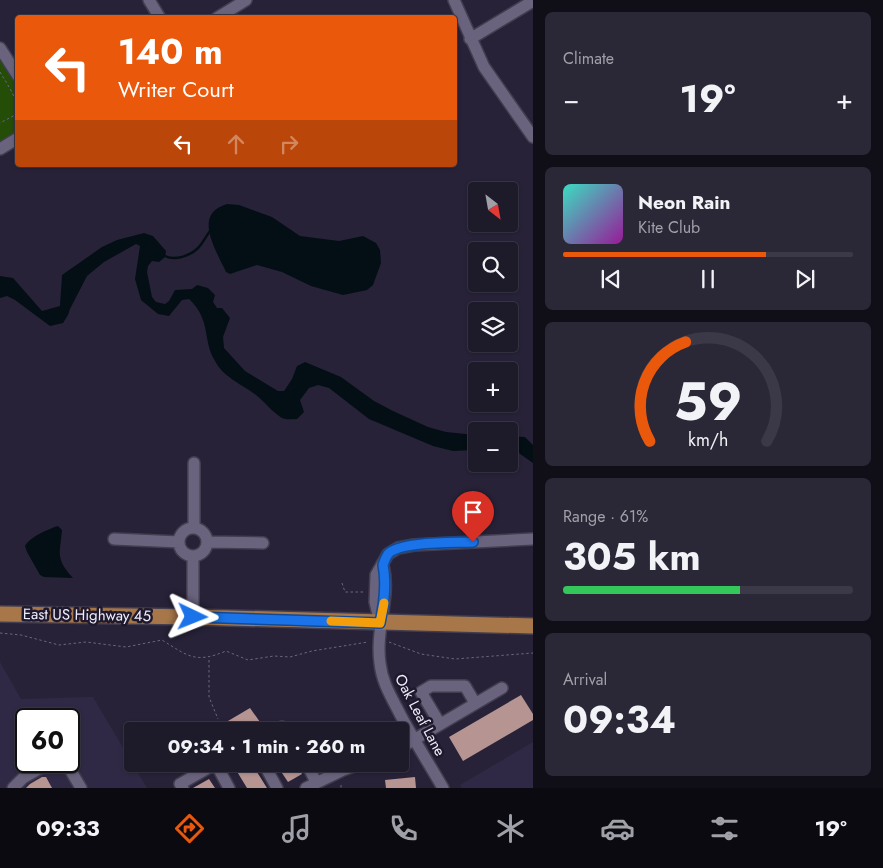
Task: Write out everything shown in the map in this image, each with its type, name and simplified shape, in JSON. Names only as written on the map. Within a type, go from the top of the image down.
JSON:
[{"type":"main road","name":"East US Highway 45","points":[[0,614],[533,626]]},
{"type":"street","points":[[149,0],[158,15]]},
{"type":"street","points":[[222,15],[246,0]]},
{"type":"street","points":[[454,0],[484,67],[533,136]]},
{"type":"street","points":[[470,38],[533,1]]},
{"type":"street","points":[[0,48],[15,71]]},
{"type":"street","points":[[0,149],[15,140]]},
{"type":"street","points":[[194,462],[194,528]]},
{"type":"street","points":[[194,528],[201,529],[204,532],[208,542],[202,553],[193,556],[182,550],[179,542],[182,532],[186,529],[194,528]]},
{"type":"street","points":[[114,539],[179,542]]},
{"type":"street","name":"Oak Leaf Lane","points":[[443,788],[385,686],[379,662],[380,623],[384,603],[385,574],[383,565],[388,554],[398,548],[414,545],[533,539]]},
{"type":"street","points":[[208,542],[263,543]]},
{"type":"street","points":[[193,556],[193,617]]},
{"type":"street","points":[[440,724],[421,692],[431,686],[465,686],[476,704]]},
{"type":"street","points":[[409,743],[502,688]]},
{"type":"street","points":[[182,788],[180,784],[201,772]]},
{"type":"street","points":[[220,772],[229,788]]},
{"type":"street","points":[[268,772],[277,788]]},
{"type":"street","points":[[309,772],[311,785],[341,772]]},
{"type":"street","points":[[13,788],[23,778],[32,773]]},
{"type":"street","points":[[72,773],[81,788]]},
{"type":"path","points":[[0,72],[15,98]]},
{"type":"path","points":[[0,123],[15,115]]},
{"type":"path","points":[[342,583],[345,592],[365,592]]},
{"type":"path","points":[[0,633],[21,635],[59,646],[86,642],[126,647],[162,640],[188,656],[209,658],[226,651],[248,660],[274,656],[290,658],[312,651],[380,640],[391,642],[421,654],[455,659],[533,653]]},
{"type":"path","points":[[209,658],[209,697],[218,720]]},
{"type":"shaded area","points":[[227,204],[239,205],[272,217],[300,236],[339,241],[363,236],[376,243],[380,250],[381,263],[373,285],[367,290],[343,295],[311,286],[282,272],[257,265],[230,274],[226,272],[213,243],[209,224],[211,216],[216,209]]},
{"type":"shaded area","points":[[144,233],[153,236],[166,251],[165,257],[159,262],[152,261],[148,266],[147,272],[152,297],[156,302],[165,304],[169,301],[175,290],[192,289],[197,285],[208,288],[215,295],[213,302],[217,308],[222,308],[230,318],[223,337],[224,348],[245,371],[278,391],[284,391],[292,379],[297,366],[305,362],[341,377],[374,401],[428,427],[446,432],[468,434],[468,450],[453,451],[433,446],[369,419],[329,388],[318,385],[309,388],[300,400],[304,412],[297,419],[282,418],[256,395],[228,376],[219,367],[211,353],[201,315],[189,299],[182,300],[169,316],[158,314],[141,300],[135,279],[140,246],[136,244],[104,262],[87,276],[63,323],[50,326],[15,300],[7,296],[0,298],[0,276],[13,278],[42,311],[60,306],[62,275],[102,247],[117,240]]},
{"type":"shaded area","points":[[518,437],[525,437],[533,445],[533,463],[518,452]]},
{"type":"shaded area","points":[[58,526],[62,530],[61,560],[73,578],[44,577],[40,575],[25,546],[44,531]]},
{"type":"shaded area","points":[[0,662],[21,699],[93,697],[124,749],[124,772],[138,772],[147,788],[0,788]]},
{"type":"shaded area","points":[[533,742],[533,788],[462,788],[460,785]]},
{"type":"green space","points":[[0,48],[15,71],[15,137],[0,146]]},
{"type":"building","points":[[521,695],[533,714],[533,720],[463,761],[449,737]]},
{"type":"building","points":[[250,708],[260,722],[226,722]]},
{"type":"building","points":[[237,772],[257,772],[267,788],[247,788]]},
{"type":"building","points":[[281,772],[301,772],[302,774],[288,782]]},
{"type":"building","points":[[42,777],[46,777],[52,788],[26,788],[30,784]]},
{"type":"building","points":[[415,777],[416,788],[386,788],[385,780]]},
{"type":"building","points":[[209,779],[215,788],[193,788]]},
{"type":"waterway","points":[[165,256],[178,258],[195,251],[210,231]]},
{"type":"slow traffic","points":[[331,621],[380,623],[384,603]]},
{"type":"route","points":[[193,617],[380,623],[384,603],[385,574],[383,565],[388,554],[398,548],[414,545],[473,542]]}]
